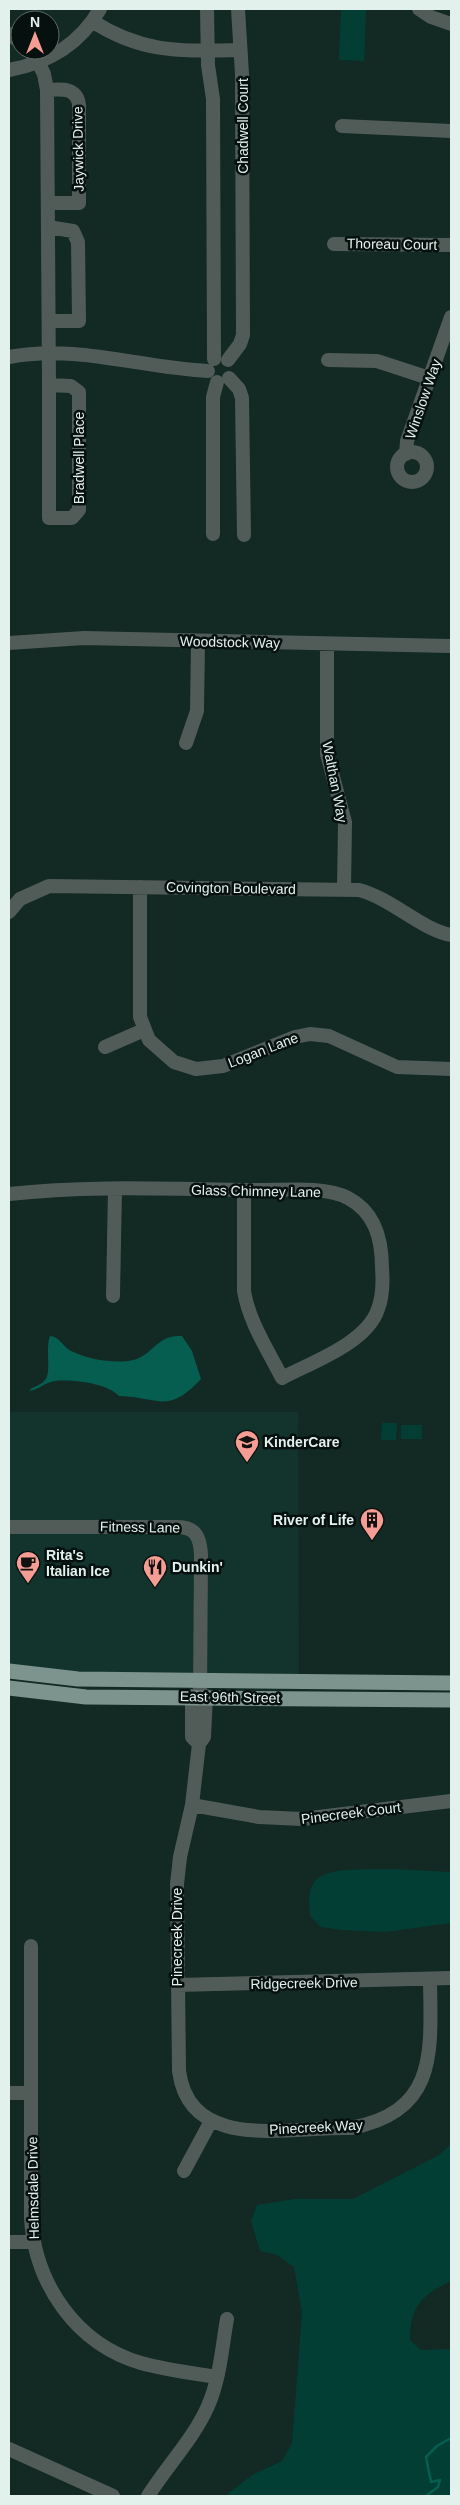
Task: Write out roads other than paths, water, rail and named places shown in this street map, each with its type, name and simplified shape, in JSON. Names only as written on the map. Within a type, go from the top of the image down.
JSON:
[{"type":"main road","name":"East 96th Street","points":[[9,1671],[78,1679],[451,1683]]},
{"type":"main road","name":"East 96th Street","points":[[9,1688],[70,1696],[447,1700]]},
{"type":"street","points":[[9,70],[39,62],[68,46],[92,21],[100,9]]},
{"type":"street","points":[[207,9],[208,50],[213,99],[213,203],[217,373],[213,397],[213,534]]},
{"type":"street","name":"Chadwell Court","points":[[217,373],[233,371],[228,360],[240,344],[243,335],[242,74],[238,9]]},
{"type":"street","points":[[419,9],[431,17],[451,24]]},
{"type":"street","points":[[92,21],[112,34],[150,47],[240,50]]},
{"type":"street","points":[[39,62],[47,90],[48,227],[72,231],[78,242],[78,321],[49,321]]},
{"type":"street","name":"Jaywick Drive","points":[[47,90],[63,89],[75,93],[78,99],[79,115],[79,203],[48,204]]},
{"type":"street","points":[[342,126],[451,131]]},
{"type":"street","name":"Bradwell Place","points":[[48,227],[49,518],[72,518],[79,510],[79,392],[71,386],[49,385]]},
{"type":"street","name":"Thoreau Court","points":[[334,244],[451,245]]},
{"type":"street","name":"Winslow Way","points":[[406,454],[407,441],[451,316]]},
{"type":"street","points":[[9,357],[49,353],[85,353],[185,370],[217,373],[239,390],[242,398],[244,535]]},
{"type":"street","points":[[328,360],[377,361],[429,378]]},
{"type":"street","name":"Woodstock Way","points":[[9,643],[84,638],[451,646]]},
{"type":"street","points":[[186,743],[197,711],[198,641]]},
{"type":"street","name":"Walthan Way","points":[[327,644],[326,754],[345,822],[344,889]]},
{"type":"street","name":"Covington Boulevard","points":[[9,912],[20,899],[49,886],[344,889],[359,890],[384,899],[429,926],[451,934]]},
{"type":"street","name":"Logan Lane","points":[[140,887],[139,1004],[144,1030],[155,1047],[164,1055],[185,1067],[196,1069],[223,1066],[295,1037],[310,1034],[329,1036],[397,1067],[451,1069]]},
{"type":"street","points":[[105,1046],[144,1030]]},
{"type":"street","name":"Glass Chimney Lane","points":[[9,1194],[55,1189],[115,1189],[244,1190],[323,1191],[345,1196],[357,1203],[368,1214],[381,1242],[382,1293],[374,1319],[361,1334],[351,1341],[282,1378],[254,1325],[246,1304],[244,1291],[244,1190]]},
{"type":"street","points":[[113,1296],[115,1189]]},
{"type":"street","name":"Fitness Lane","points":[[9,1527],[178,1527],[187,1528],[195,1533],[199,1538],[201,1554],[199,1697]]},
{"type":"street","name":"Pinecreek Drive","points":[[199,1697],[204,1737],[199,1744],[192,1805],[178,1875],[178,2066],[181,2084],[194,2107],[211,2122]]},
{"type":"street","name":"Pinecreek Court","points":[[192,1805],[259,1817],[302,1819],[451,1801]]},
{"type":"street","name":"Helmsdale Drive","points":[[31,1946],[31,2218],[40,2267],[55,2298],[74,2321],[96,2341],[118,2354],[142,2364],[217,2377]]},
{"type":"street","name":"Ridgecreek Drive","points":[[177,1985],[451,1978]]},
{"type":"street","name":"Pinecreek Way","points":[[211,2122],[224,2127],[244,2130],[351,2128],[370,2124],[391,2114],[414,2094],[427,2066],[431,2045],[430,1980]]},
{"type":"street","points":[[9,2092],[31,2093]]},
{"type":"street","points":[[184,2171],[211,2122]]},
{"type":"street","points":[[9,2242],[34,2242]]},
{"type":"street","points":[[148,2496],[199,2424],[211,2399],[217,2377],[227,2319]]},
{"type":"street","points":[[9,2449],[113,2496]]},
{"type":"waterway","points":[[426,2496],[438,2487],[440,2480],[431,2482],[426,2457],[437,2446],[451,2438]]},
{"type":"place","name":"KinderCare","points":[[247,1463]]},
{"type":"place","name":"River of Life","points":[[372,1541]]},
{"type":"place","name":"Rita's Italian Ice","points":[[28,1584]]},
{"type":"place","name":"Dunkin'","points":[[155,1588]]}]
